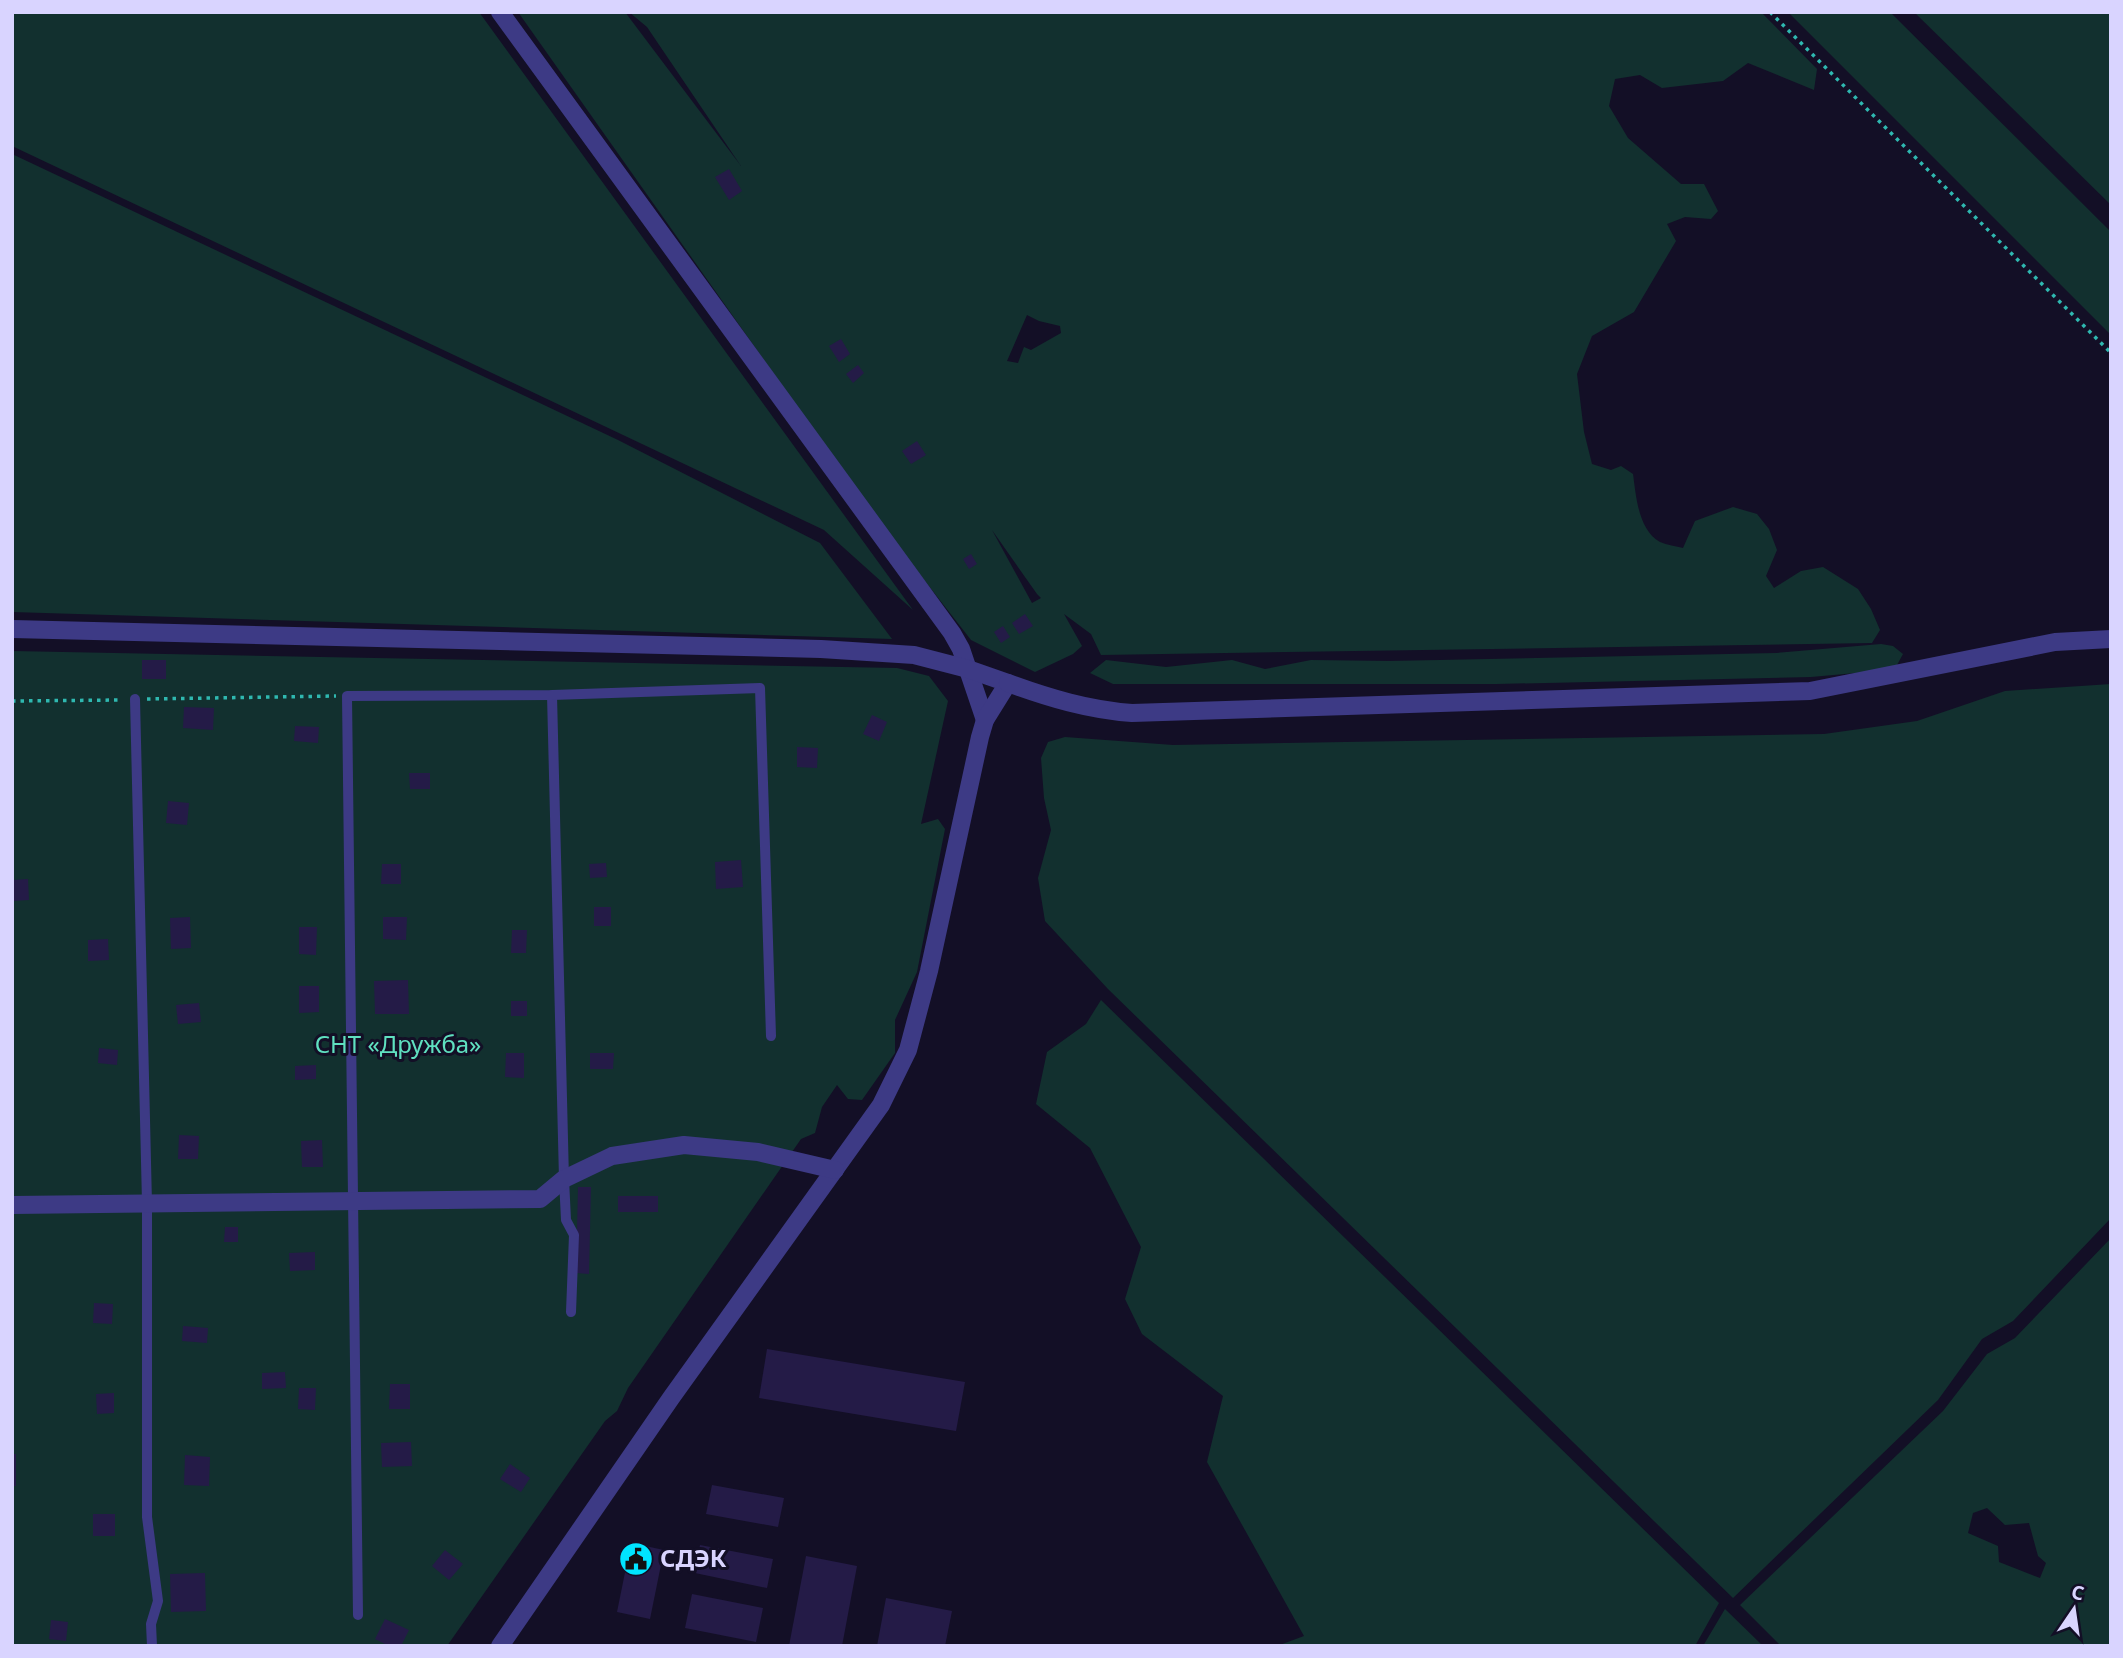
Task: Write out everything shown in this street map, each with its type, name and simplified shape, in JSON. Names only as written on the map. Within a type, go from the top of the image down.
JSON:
[{"type":"street","points":[[500,12],[952,633],[961,649],[985,720]]},
{"type":"street","points":[[12,629],[821,649],[914,655],[968,669],[1077,705],[1132,713],[1810,691],[2054,642],[2111,639]]},
{"type":"street","points":[[500,1646],[671,1398],[881,1105],[908,1050],[929,971],[985,720],[1008,683]]},
{"type":"street","points":[[12,1205],[540,1199],[564,1180],[612,1156],[684,1145],[758,1152],[835,1170]]},
{"type":"lane","points":[[358,1615],[347,696],[552,695],[760,688],[771,1036]]},
{"type":"lane","points":[[552,695],[564,1180],[566,1220],[574,1235],[571,1312]]},
{"type":"lane","points":[[135,699],[147,1203],[147,1517],[158,1601],[151,1624],[152,1646]]},
{"type":"path","points":[[1770,12],[2111,353]]},
{"type":"path","points":[[12,701],[347,696]]},
{"type":"green space","points":[[12,12],[479,12],[913,610],[824,530],[12,146]]},
{"type":"green space","points":[[518,12],[625,12],[741,166],[647,27],[629,12],[1761,12],[1817,69],[1814,90],[1748,63],[1723,81],[1662,88],[1640,75],[1615,79],[1609,106],[1628,138],[1681,184],[1704,184],[1718,211],[1711,219],[1685,217],[1667,224],[1676,241],[1634,312],[1592,336],[1577,374],[1584,432],[1592,464],[1611,470],[1621,466],[1633,474],[1639,511],[1653,536],[1660,542],[1683,548],[1695,521],[1733,507],[1757,514],[1769,529],[1777,550],[1766,576],[1774,588],[1801,571],[1823,567],[1858,589],[1871,609],[1880,630],[1872,643],[1101,655],[1091,634],[1064,614],[1082,646],[1073,654],[1035,672],[971,640],[875,517]],"holes":[[[1027,315],[1060,326],[1061,333],[1031,350],[1024,347],[1018,363],[1007,361]],[[992,530],[1037,594],[1041,598],[1032,603]]]},
{"type":"green space","points":[[1788,12],[1890,12],[2111,232],[2111,335]]},
{"type":"green space","points":[[1914,12],[2111,12],[2111,205]]},
{"type":"green space","points":[[12,154],[618,440],[820,543],[892,639],[12,612]]},
{"type":"green space","points":[[1881,644],[1893,646],[1903,654],[1897,665],[1878,671],[1811,677],[1496,684],[1113,684],[1090,673],[1106,660],[1166,667],[1232,660],[1265,669],[1311,660],[1389,661],[1776,653]]},
{"type":"green space","name":"СНТ «Дружба»","points":[[12,651],[897,668],[929,676],[948,701],[921,824],[938,819],[945,829],[917,972],[895,1020],[895,1053],[862,1100],[848,1099],[837,1085],[822,1107],[815,1133],[801,1139],[628,1388],[617,1411],[605,1421],[447,1646],[12,1646]]},
{"type":"green space","points":[[2111,684],[2111,1218],[2013,1321],[1982,1339],[1938,1400],[1733,1598],[1108,989],[1045,921],[1038,878],[1051,830],[1044,798],[1041,758],[1048,742],[1065,737],[1173,745],[1824,734],[1917,721],[2005,691]]},
{"type":"green space","points":[[1101,1000],[1719,1603],[1695,1646],[1277,1646],[1304,1636],[1207,1462],[1223,1396],[1142,1334],[1125,1299],[1141,1247],[1090,1148],[1036,1104],[1047,1052],[1086,1024]]},
{"type":"green space","points":[[2111,1238],[2111,1646],[1781,1646],[1740,1605],[1943,1411],[1987,1354],[2015,1338]],"holes":[[[1987,1508],[2005,1525],[2029,1523],[2038,1556],[2046,1563],[2040,1578],[1999,1562],[1998,1546],[1968,1533],[1973,1513]]]},
{"type":"green space","points":[[1725,1609],[1763,1646],[1703,1646]]},
{"type":"building","points":[[729,169],[742,191],[729,200],[715,177]]},
{"type":"building","points":[[841,339],[850,354],[839,362],[829,346]]},
{"type":"building","points":[[858,365],[864,373],[853,383],[846,374]]},
{"type":"building","points":[[917,441],[926,455],[911,464],[902,451]]},
{"type":"building","points":[[971,554],[977,564],[969,569],[963,559]]},
{"type":"building","points":[[1025,614],[1033,626],[1019,634],[1012,623]]},
{"type":"building","points":[[1003,626],[1010,637],[1001,643],[994,632]]},
{"type":"building","points":[[142,660],[166,660],[166,679],[142,679]]},
{"type":"building","points":[[184,707],[214,708],[213,730],[183,728]]},
{"type":"building","points":[[872,715],[887,722],[879,741],[863,734]]},
{"type":"building","points":[[295,726],[319,727],[318,743],[294,741]]},
{"type":"building","points":[[797,747],[818,748],[817,768],[797,767]]},
{"type":"building","points":[[409,773],[430,773],[430,789],[410,789]]},
{"type":"building","points":[[168,801],[189,803],[187,825],[166,823]]},
{"type":"building","points":[[741,860],[743,887],[716,889],[715,862]]},
{"type":"building","points":[[606,863],[607,877],[590,878],[589,864]]},
{"type":"building","points":[[382,864],[401,864],[401,884],[381,884]]},
{"type":"building","points":[[28,879],[29,900],[12,901],[12,880]]},
{"type":"building","points":[[594,907],[611,907],[611,926],[594,926]]},
{"type":"building","points":[[190,917],[191,948],[171,949],[170,918]]},
{"type":"building","points":[[383,917],[407,917],[406,940],[383,939]]},
{"type":"building","points":[[299,927],[317,927],[316,955],[299,954]]},
{"type":"building","points":[[512,930],[527,930],[526,953],[511,953]]},
{"type":"building","points":[[108,939],[109,960],[88,961],[88,940]]},
{"type":"building","points":[[408,980],[409,1014],[375,1014],[374,981]]},
{"type":"building","points":[[299,986],[319,986],[319,1012],[299,1013]]},
{"type":"building","points":[[511,1001],[527,1001],[527,1016],[511,1016]]},
{"type":"building","points":[[199,1003],[201,1022],[178,1024],[176,1005]]},
{"type":"building","points":[[99,1048],[118,1050],[117,1065],[98,1063]]},
{"type":"building","points":[[506,1053],[524,1053],[524,1078],[505,1077]]},
{"type":"building","points":[[590,1053],[614,1053],[613,1069],[590,1069]]},
{"type":"building","points":[[316,1065],[316,1079],[295,1080],[295,1066]]},
{"type":"building","points":[[179,1135],[199,1136],[198,1159],[178,1159]]},
{"type":"building","points":[[322,1140],[323,1167],[302,1167],[301,1141]]},
{"type":"building","points":[[578,1187],[591,1187],[589,1274],[576,1273]]},
{"type":"building","points":[[618,1196],[658,1196],[658,1212],[618,1212]]},
{"type":"building","points":[[225,1227],[238,1227],[238,1242],[224,1242]]},
{"type":"building","points":[[315,1252],[315,1270],[290,1271],[289,1253]]},
{"type":"building","points":[[94,1303],[113,1304],[112,1324],[93,1323]]},
{"type":"building","points":[[183,1326],[208,1328],[207,1343],[182,1341]]},
{"type":"building","points":[[767,1349],[965,1382],[956,1431],[759,1398]]},
{"type":"building","points":[[285,1372],[286,1388],[262,1389],[262,1373]]},
{"type":"building","points":[[390,1384],[410,1384],[410,1409],[389,1409]]},
{"type":"building","points":[[299,1388],[316,1388],[315,1410],[298,1409]]},
{"type":"building","points":[[114,1393],[114,1413],[97,1414],[96,1394]]},
{"type":"building","points":[[411,1442],[412,1466],[382,1467],[381,1443]]},
{"type":"building","points":[[12,1454],[16,1454],[16,1486],[12,1486]]},
{"type":"building","points":[[185,1455],[210,1457],[209,1486],[184,1485]]},
{"type":"building","points":[[510,1464],[530,1478],[521,1492],[500,1479]]},
{"type":"building","points":[[712,1485],[784,1498],[778,1527],[706,1514]]},
{"type":"building","points":[[93,1514],[115,1514],[115,1536],[93,1536]]},
{"type":"building","points":[[631,1543],[664,1550],[650,1619],[617,1612]]},
{"type":"building","points":[[700,1545],[773,1559],[767,1588],[695,1573]]},
{"type":"building","points":[[445,1550],[463,1564],[449,1580],[432,1566]]},
{"type":"building","points":[[806,1556],[857,1566],[842,1646],[789,1646]]},
{"type":"building","points":[[205,1573],[206,1611],[171,1612],[170,1574]]},
{"type":"building","points":[[692,1594],[763,1608],[756,1642],[685,1628]]},
{"type":"building","points":[[886,1598],[952,1611],[945,1646],[877,1646]]},
{"type":"building","points":[[385,1619],[409,1630],[401,1646],[389,1646],[375,1639]]},
{"type":"building","points":[[51,1620],[68,1622],[66,1641],[49,1639]]},
{"type":"place","name":"СДЭК","points":[[636,1559]]}]
